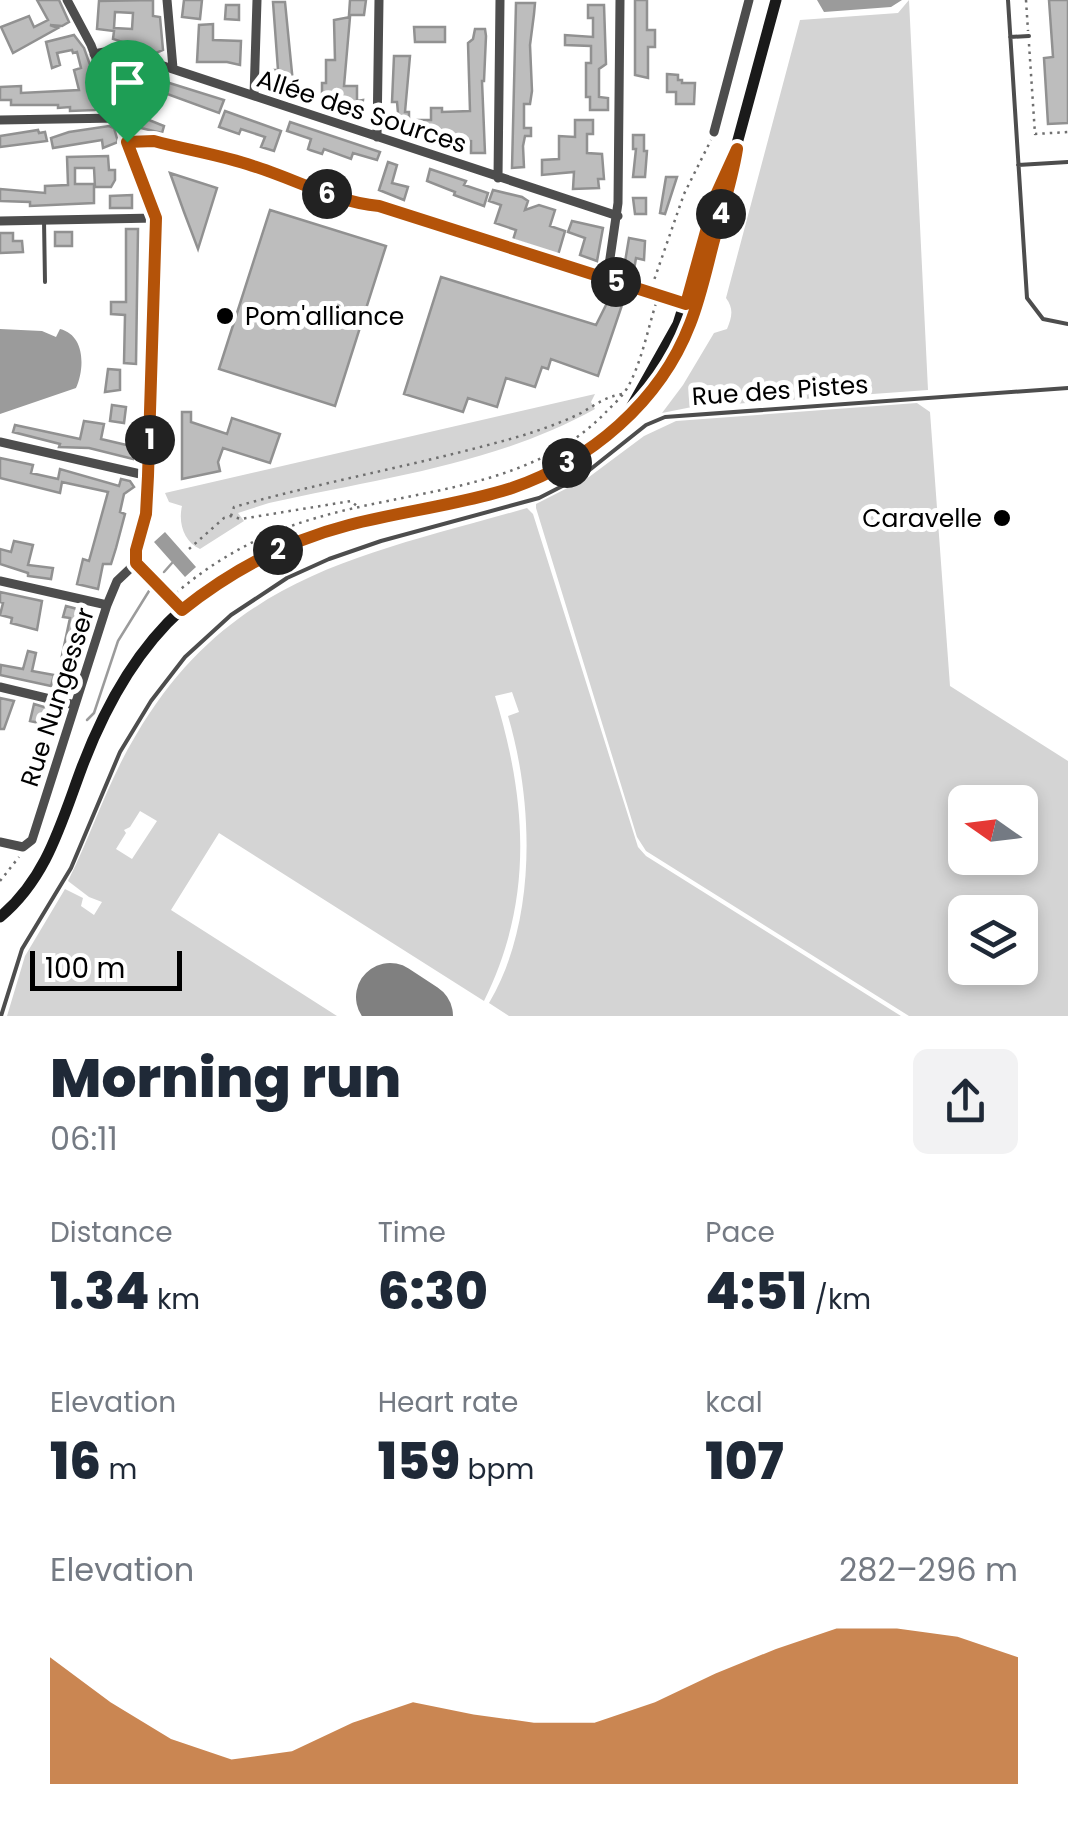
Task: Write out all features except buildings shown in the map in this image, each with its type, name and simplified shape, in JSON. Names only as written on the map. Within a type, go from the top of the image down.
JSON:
[{"type":"main road","points":[[0,917],[21,900],[50,856],[83,764],[119,688],[148,645],[215,583],[298,542],[351,525],[509,488],[550,473],[578,457],[652,392],[689,328],[776,0]]},
{"type":"main road","points":[[626,417],[668,347],[686,304],[716,195],[737,149]]},
{"type":"street","points":[[68,0],[94,54],[156,218],[146,514],[136,563],[182,610]]},
{"type":"street","points":[[167,0],[173,68]]},
{"type":"street","points":[[254,96],[258,0]]},
{"type":"street","points":[[376,137],[379,0]]},
{"type":"street","points":[[498,178],[500,0]]},
{"type":"street","points":[[607,280],[618,216],[620,0]]},
{"type":"street","points":[[714,132],[749,0]]},
{"type":"street","name":"Allée des Sources","points":[[94,54],[115,50],[618,216]]},
{"type":"street","points":[[0,120],[118,118]]},
{"type":"street","points":[[127,142],[154,141],[239,161],[332,196],[379,206],[686,304]]},
{"type":"street","points":[[0,221],[156,218]]},
{"type":"street","points":[[0,442],[148,476]]},
{"type":"street","name":"Rue Nungesser","points":[[24,847],[34,836],[107,605],[118,581],[136,563]]},
{"type":"street","points":[[0,581],[107,605]]},
{"type":"street","points":[[0,687],[75,705]]},
{"type":"street","points":[[0,842],[24,847]]},
{"type":"lane","points":[[1008,0],[1028,298],[1044,319],[1068,324]]},
{"type":"lane","points":[[1010,37],[1029,36]]},
{"type":"lane","points":[[1018,165],[1068,162]]},
{"type":"lane","points":[[44,220],[45,282]]},
{"type":"lane","name":"Rue des Pistes","points":[[1,1016],[22,950],[71,868],[120,752],[150,701],[186,657],[231,615],[288,578],[381,542],[539,498],[582,476],[646,425],[665,417],[1068,388]]},
{"type":"path","points":[[1026,0],[1035,134],[1068,132]]},
{"type":"path","points":[[171,598],[230,553],[314,518],[524,466],[551,454],[592,427],[630,385],[656,301],[652,286],[676,214],[714,132]]},
{"type":"path","points":[[232,516],[234,507],[526,434],[580,413],[608,396],[623,394]]},
{"type":"path","points":[[188,549],[224,518],[232,516],[241,519],[352,501],[358,507]]},
{"type":"path","points":[[0,881],[24,847]]},
{"type":"shaded area","points":[[817,0],[902,0],[891,7],[824,12]]},
{"type":"shaded area","points":[[909,0],[928,390],[692,407],[662,413],[714,333],[729,325],[731,309],[726,298],[800,20],[898,13]]},
{"type":"shaded area","points":[[0,329],[42,331],[56,337],[60,329],[68,332],[81,353],[76,388],[0,414]]},
{"type":"shaded area","points":[[595,394],[591,402],[595,409],[517,444],[436,468],[238,513],[244,521],[200,549],[183,531],[182,506],[169,502],[165,493]]},
{"type":"shaded area","points":[[917,403],[930,412],[950,686],[1068,761],[1068,1016],[909,1016],[646,851],[637,837],[536,508],[536,504],[589,477],[644,436],[676,421]]},
{"type":"shaded area","points":[[527,508],[533,514],[638,847],[646,856],[901,1016],[509,1016],[489,1003],[516,936],[526,862],[523,787],[508,716],[519,712],[512,692],[495,696],[519,812],[518,888],[500,963],[484,1001],[219,833],[171,910],[337,1016],[7,1016],[25,956],[65,889],[83,898],[81,906],[94,915],[102,902],[68,881],[136,735],[173,681],[214,639],[258,605],[356,558]],"holes":[[[140,811],[157,821],[132,859],[116,849],[126,833],[124,830]]]},
{"type":"shaded area","points":[[165,532],[196,567],[185,577],[154,542]]},
{"type":"waterway","points":[[164,572],[172,563]]},
{"type":"waterway","points":[[87,720],[94,713],[118,641],[149,591]]},
{"type":"runway","points":[[390,997],[419,1016]]},
{"type":"place","name":"Pom'alliance","points":[[225,316]]},
{"type":"place","name":"Caravelle","points":[[1002,518]]},
{"type":"route","points":[[154,141],[239,161],[319,191],[379,206],[686,304],[716,195],[737,149],[689,328],[652,392],[616,428],[550,473],[509,488],[324,532],[285,547],[215,583],[182,610],[136,563],[146,514],[156,218],[127,142],[154,141]]}]
